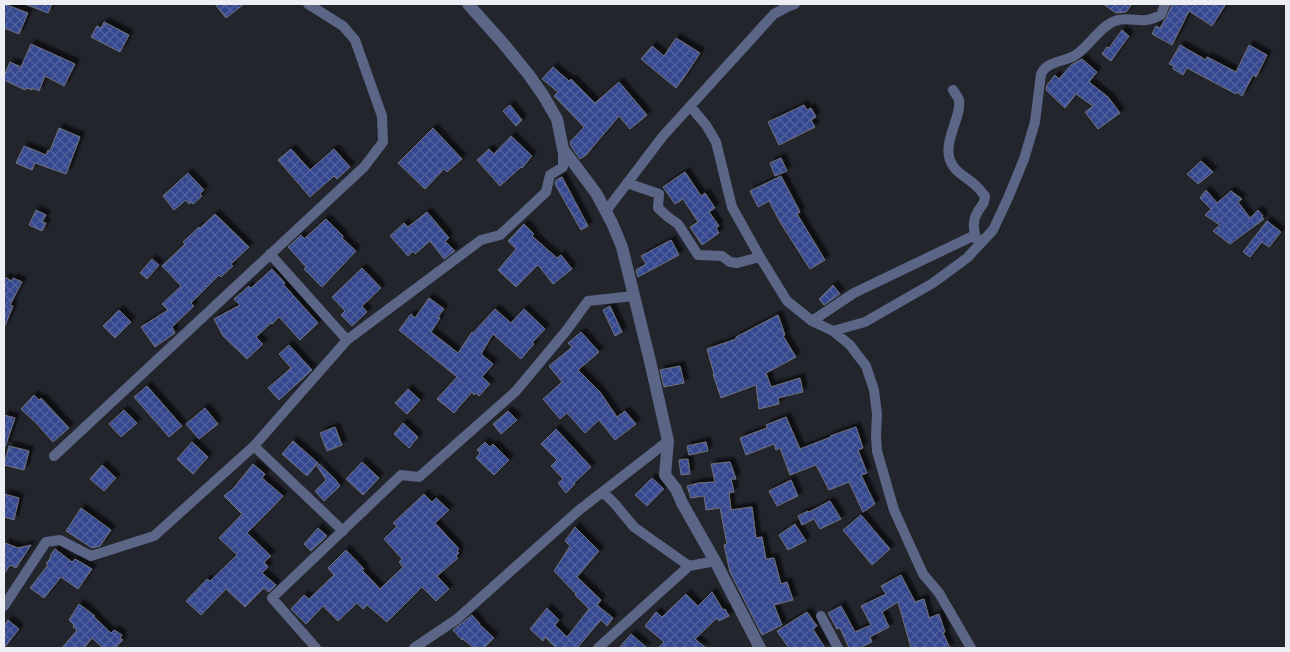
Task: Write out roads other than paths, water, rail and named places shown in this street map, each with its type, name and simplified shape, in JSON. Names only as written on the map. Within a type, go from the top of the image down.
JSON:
[{"type":"street","points":[[54,456],[364,167],[383,142],[382,116],[355,40],[343,26],[308,4]]},
{"type":"street","points":[[4,606],[46,542],[60,540],[90,556],[154,536],[254,446],[347,340],[480,240],[500,235],[546,192],[550,175],[563,167],[563,149],[557,119],[529,75],[508,48],[468,4]]},
{"type":"street","points":[[606,211],[663,136],[690,106],[774,14],[795,4]]},
{"type":"street","points":[[832,331],[865,322],[933,282],[967,258],[993,230],[1024,159],[1035,122],[1041,74],[1044,69],[1075,55],[1107,25],[1116,20],[1147,20],[1161,15],[1165,4]]},
{"type":"street","points":[[953,90],[958,100],[958,109],[950,135],[948,153],[952,165],[977,186],[985,196],[985,202],[973,221],[973,229],[979,245]]},
{"type":"street","points":[[690,106],[706,125],[716,142],[732,207],[787,301],[812,321],[832,331],[850,345],[866,366],[874,390],[877,414],[877,451],[894,510],[923,574],[939,594],[971,648]]},
{"type":"street","points":[[563,149],[596,193],[622,247],[668,441],[665,475],[676,489],[760,648]]},
{"type":"street","points":[[628,183],[660,194],[658,208],[678,224],[698,255],[722,256],[730,262],[737,263],[760,257]]},
{"type":"street","points":[[812,321],[854,292],[975,234]]},
{"type":"street","points":[[270,254],[347,340]]},
{"type":"street","points":[[316,648],[272,598],[401,475],[419,477],[516,391],[566,331],[588,301],[634,296]]},
{"type":"street","points":[[414,648],[457,619],[578,511],[668,441]]},
{"type":"street","points":[[254,446],[343,531]]},
{"type":"street","points":[[603,492],[634,526],[689,566]]},
{"type":"street","points":[[598,648],[689,566],[715,561]]},
{"type":"street","points":[[821,616],[838,648]]}]
